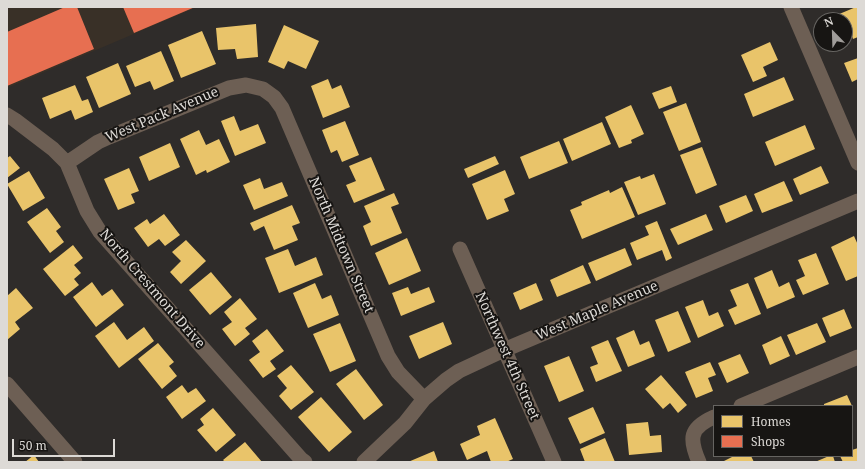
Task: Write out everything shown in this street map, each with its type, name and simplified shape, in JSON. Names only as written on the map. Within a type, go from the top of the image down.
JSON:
[{"type":"street","points":[[791,7],[858,163]]},
{"type":"street","name":"West Pack Avenue","points":[[66,163],[109,136],[229,88],[246,85],[263,89]]},
{"type":"street","name":"North Midtown Street","points":[[263,89],[274,97],[282,108],[388,356],[398,372],[424,398]]},
{"type":"street","name":"North Crestmont Drive","points":[[7,115],[53,149],[66,163],[87,211],[100,232],[305,462]]},
{"type":"street","name":"West Maple Avenue","points":[[364,462],[405,423],[424,398],[446,380],[459,372],[504,350],[858,201]]},
{"type":"street","name":"Northwest 4th Street","points":[[460,249],[554,462]]},
{"type":"street","points":[[743,405],[858,357]]},
{"type":"street","points":[[7,384],[75,462]]},
{"type":"street","points":[[699,462],[693,448],[692,438],[694,431],[699,425],[713,417]]},
{"type":"shaded area","points":[[7,7],[197,7],[7,88]]},
{"type":"building: Homes","points":[[857,7],[858,37],[853,39],[853,12],[844,12]]},
{"type":"building: Homes","points":[[256,24],[258,57],[237,59],[235,49],[218,50],[216,28]]},
{"type":"building: Homes","points":[[284,25],[319,41],[306,69],[288,61],[284,69],[268,62]]},
{"type":"building: Homes","points":[[202,31],[216,64],[181,78],[168,45]]},
{"type":"building: Homes","points":[[770,42],[778,60],[763,67],[767,76],[753,82],[741,55]]},
{"type":"building: Homes","points":[[161,51],[174,81],[154,90],[150,81],[135,87],[126,66]]},
{"type":"building: Homes","points":[[858,58],[858,79],[852,82],[844,63]]},
{"type":"building: Homes","points":[[118,63],[131,94],[99,108],[86,77]]},
{"type":"building: Homes","points":[[784,77],[794,100],[753,117],[744,94]]},
{"type":"building: Homes","points":[[328,79],[332,89],[341,85],[350,107],[323,118],[311,86]]},
{"type":"building: Homes","points":[[75,85],[82,101],[88,99],[93,112],[75,120],[71,110],[50,119],[42,98]]},
{"type":"building: Homes","points":[[671,86],[677,102],[659,109],[652,93]]},
{"type":"building: Homes","points":[[686,103],[701,142],[679,151],[663,112]]},
{"type":"building: Homes","points":[[631,105],[644,134],[631,140],[632,143],[619,148],[605,117]]},
{"type":"building: Homes","points":[[234,116],[240,131],[258,124],[266,143],[235,156],[221,121]]},
{"type":"building: Homes","points":[[345,121],[359,155],[342,162],[337,150],[331,153],[322,130]]},
{"type":"building: Homes","points":[[602,122],[611,144],[572,161],[563,139]]},
{"type":"building: Homes","points":[[805,125],[815,149],[775,166],[765,142]]},
{"type":"building: Homes","points":[[199,130],[206,145],[219,139],[230,162],[207,173],[206,170],[196,175],[180,139]]},
{"type":"building: Homes","points":[[559,141],[568,163],[529,179],[520,157]]},
{"type":"building: Homes","points":[[170,143],[180,167],[149,181],[139,157]]},
{"type":"building: Homes","points":[[702,147],[717,185],[696,194],[680,155]]},
{"type":"building: Homes","points":[[10,156],[20,168],[7,178],[7,158]]},
{"type":"building: Homes","points":[[495,156],[499,164],[468,178],[464,169]]},
{"type":"building: Homes","points":[[371,157],[385,190],[354,203],[346,185],[356,181],[349,166]]},
{"type":"building: Homes","points":[[821,166],[829,183],[800,195],[793,179]]},
{"type":"building: Homes","points":[[129,168],[139,191],[131,194],[135,203],[118,210],[104,179]]},
{"type":"building: Homes","points":[[505,170],[515,194],[504,199],[509,211],[487,220],[472,184]]},
{"type":"building: Homes","points":[[29,171],[45,198],[23,211],[7,184]]},
{"type":"building: Homes","points":[[654,174],[666,204],[638,215],[624,182],[640,176],[641,179]]},
{"type":"building: Homes","points":[[260,178],[264,189],[282,182],[288,196],[254,210],[243,185]]},
{"type":"building: Homes","points":[[784,181],[793,201],[762,213],[754,194]]},
{"type":"building: Homes","points":[[622,187],[635,217],[582,239],[570,210],[582,205],[581,202],[609,190],[610,193]]},
{"type":"building: Homes","points":[[394,193],[399,204],[391,207],[402,233],[371,246],[363,226],[371,222],[364,206]]},
{"type":"building: Homes","points":[[746,195],[753,211],[726,223],[719,206]]},
{"type":"building: Homes","points":[[292,205],[300,223],[292,226],[298,240],[274,250],[264,226],[254,231],[250,223]]},
{"type":"building: Homes","points":[[47,208],[61,227],[56,231],[64,242],[50,253],[27,222]]},
{"type":"building: Homes","points":[[164,214],[180,235],[165,246],[159,239],[148,247],[134,228],[147,219],[150,224]]},
{"type":"building: Homes","points":[[706,214],[713,230],[678,245],[670,229]]},
{"type":"building: Homes","points":[[657,221],[672,258],[666,261],[662,250],[637,260],[630,243],[649,235],[645,226]]},
{"type":"building: Homes","points":[[854,236],[858,245],[858,276],[846,281],[831,247]]},
{"type":"building: Homes","points":[[407,238],[421,271],[389,285],[375,253]]},
{"type":"building: Homes","points":[[186,240],[206,261],[181,284],[170,272],[181,261],[172,252]]},
{"type":"building: Homes","points":[[73,245],[83,258],[74,265],[81,273],[74,279],[79,285],[65,296],[43,269]]},
{"type":"building: Homes","points":[[625,248],[632,265],[596,281],[588,263]]},
{"type":"building: Homes","points":[[288,249],[295,266],[316,257],[323,275],[279,293],[265,258]]},
{"type":"building: Homes","points":[[816,253],[829,284],[803,295],[796,280],[805,276],[798,260]]},
{"type":"building: Homes","points":[[583,265],[591,283],[557,297],[550,280]]},
{"type":"building: Homes","points":[[772,270],[779,287],[789,282],[795,297],[767,309],[754,278]]},
{"type":"building: Homes","points":[[211,272],[232,297],[210,315],[189,290]]},
{"type":"building: Homes","points":[[92,282],[102,296],[112,289],[124,305],[96,327],[73,297]]},
{"type":"building: Homes","points":[[315,283],[322,299],[331,295],[339,315],[308,328],[293,293]]},
{"type":"building: Homes","points":[[536,283],[543,300],[520,310],[513,293]]},
{"type":"building: Homes","points":[[748,283],[761,314],[735,325],[728,310],[737,306],[730,290]]},
{"type":"building: Homes","points":[[408,287],[411,294],[429,287],[435,302],[401,316],[392,293]]},
{"type":"building: Homes","points":[[16,288],[33,308],[15,322],[20,329],[7,340],[7,296]]},
{"type":"building: Homes","points":[[240,298],[257,319],[245,328],[250,334],[235,346],[222,329],[232,322],[224,312]]},
{"type":"building: Homes","points":[[703,300],[709,316],[718,312],[724,326],[698,338],[685,307]]},
{"type":"building: Homes","points":[[844,309],[852,328],[830,337],[822,318]]},
{"type":"building: Homes","points":[[678,311],[691,342],[668,352],[655,320]]},
{"type":"building: Homes","points":[[114,322],[127,340],[144,327],[154,341],[119,368],[95,336]]},
{"type":"building: Homes","points":[[443,322],[452,344],[419,359],[409,336]]},
{"type":"building: Homes","points":[[340,323],[356,361],[330,372],[313,334]]},
{"type":"building: Homes","points":[[817,323],[826,342],[796,355],[787,335]]},
{"type":"building: Homes","points":[[267,329],[284,351],[270,361],[276,369],[263,378],[249,360],[260,352],[252,341]]},
{"type":"building: Homes","points":[[634,330],[640,345],[649,341],[655,356],[628,367],[616,338]]},
{"type":"building: Homes","points":[[781,336],[790,356],[770,365],[762,345]]},
{"type":"building: Homes","points":[[608,340],[622,371],[596,382],[590,367],[598,364],[591,347]]},
{"type":"building: Homes","points":[[158,343],[174,362],[169,366],[177,376],[162,389],[138,359]]},
{"type":"building: Homes","points":[[740,354],[749,373],[727,383],[718,363]]},
{"type":"building: Homes","points":[[569,356],[584,391],[559,402],[544,366]]},
{"type":"building: Homes","points":[[710,362],[716,375],[708,378],[713,391],[696,398],[685,372]]},
{"type":"building: Homes","points":[[291,365],[314,392],[291,410],[279,396],[287,388],[277,376]]},
{"type":"building: Homes","points":[[356,369],[383,405],[364,420],[336,384]]},
{"type":"building: Homes","points":[[661,375],[687,405],[678,413],[670,403],[663,409],[645,389]]},
{"type":"building: Homes","points":[[182,385],[188,393],[196,388],[206,401],[182,419],[166,397]]},
{"type":"building: Homes","points":[[847,395],[852,405],[824,405]]},
{"type":"building: Homes","points":[[321,397],[352,432],[329,452],[298,417]]},
{"type":"building: Homes","points":[[593,407],[605,433],[580,444],[568,418]]},
{"type":"building: Homes","points":[[213,408],[236,435],[216,452],[197,430],[204,425],[200,419]]},
{"type":"building: Homes","points":[[495,418],[513,459],[506,462],[491,462],[487,451],[467,460],[460,444],[480,435],[477,426]]},
{"type":"building: Homes","points":[[648,422],[650,436],[661,435],[662,452],[629,455],[626,424]]},
{"type":"building: Homes","points":[[605,438],[615,462],[585,462],[580,449]]},
{"type":"building: Homes","points":[[245,442],[262,462],[225,462],[223,460]]},
{"type":"building: Homes","points":[[858,448],[858,462],[843,462],[840,457],[853,457],[853,450]]},
{"type":"building: Homes","points":[[434,451],[438,462],[408,462]]},
{"type":"building: Homes","points":[[34,455],[39,462],[25,462]]},
{"type":"building: Homes","points":[[732,457],[752,457],[754,462],[725,462],[724,461]]},
{"type":"building: Homes","points":[[827,457],[833,457],[835,462],[815,462]]},
{"type":"building: Shops","points":[[65,7],[77,7],[94,49],[7,86],[7,32]]},
{"type":"building: Shops","points":[[123,7],[195,7],[134,33]]}]
